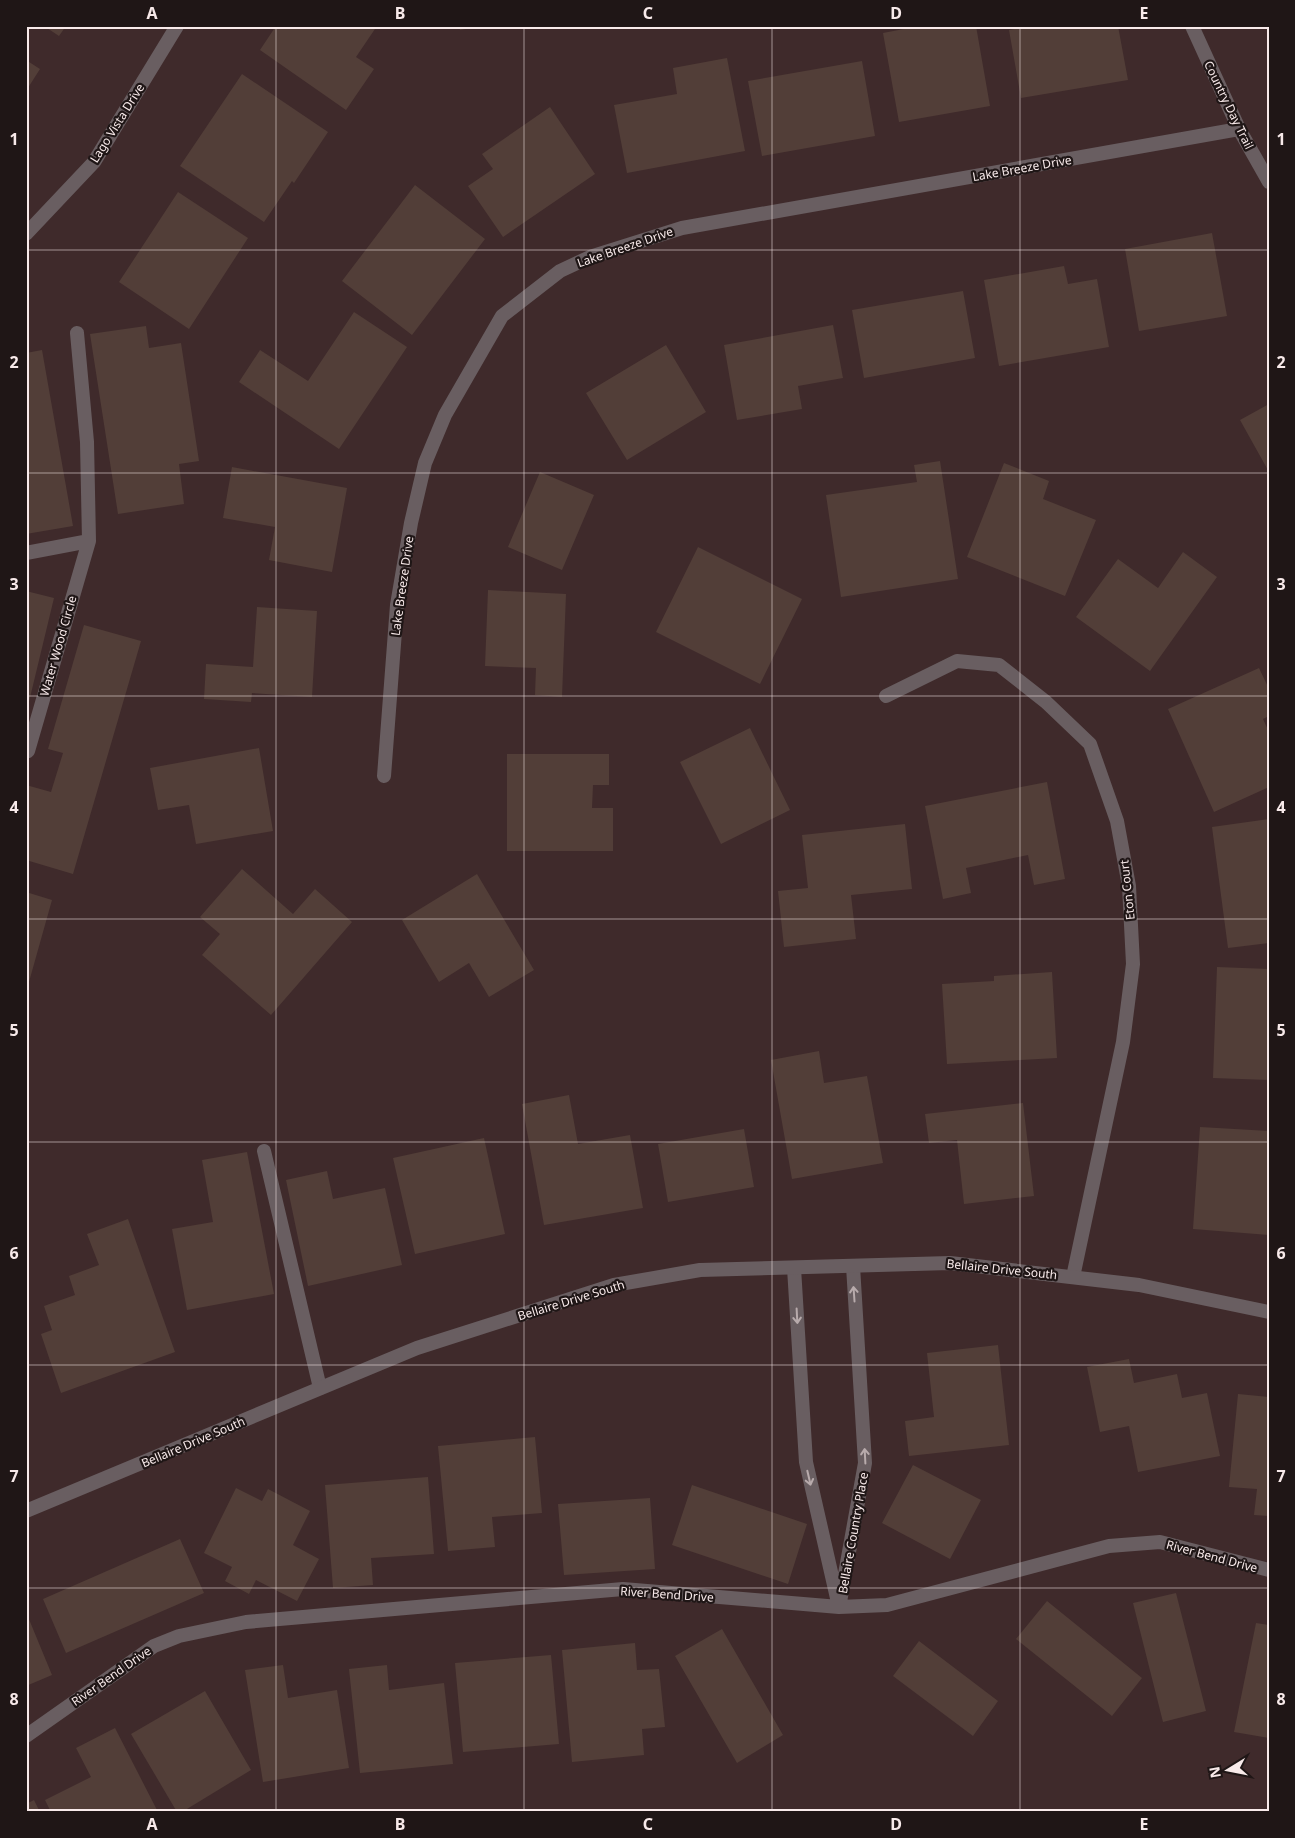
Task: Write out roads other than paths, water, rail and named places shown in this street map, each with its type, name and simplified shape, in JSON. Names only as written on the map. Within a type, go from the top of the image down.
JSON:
[{"type":"street","name":"Lago Vista Drive","points":[[26,234],[94,162],[177,26]]},
{"type":"street","name":"Country Day Trail","points":[[1192,26],[1239,129],[1269,182]]},
{"type":"street","name":"Lake Breeze Drive","points":[[384,776],[397,606],[411,523],[425,463],[445,415],[502,316],[560,271],[590,258],[682,228],[1239,129]]},
{"type":"street","name":"Water Wood Circle","points":[[28,751],[88,541],[87,442],[77,333]]},
{"type":"street","points":[[26,553],[88,541]]},
{"type":"street","name":"Eton Court","points":[[886,696],[957,661],[999,665],[1046,702],[1090,744],[1117,821],[1129,886],[1133,964],[1123,1042],[1073,1277]]},
{"type":"street","points":[[264,1151],[320,1388]]},
{"type":"street","name":"Bellaire Drive South","points":[[26,1511],[417,1348],[614,1285],[700,1270],[950,1263],[1139,1285],[1269,1312]]},
{"type":"street","name":"Bellaire Country Place","points":[[839,1607],[865,1463],[853,1266]]},
{"type":"street","name":"Bellaire Country Place","points":[[794,1268],[806,1462],[839,1607]]},
{"type":"street","name":"River Bend Drive","points":[[26,1736],[154,1646],[179,1636],[246,1622],[623,1589],[839,1607],[887,1605],[1117,1546],[1160,1542],[1269,1570]]}]
